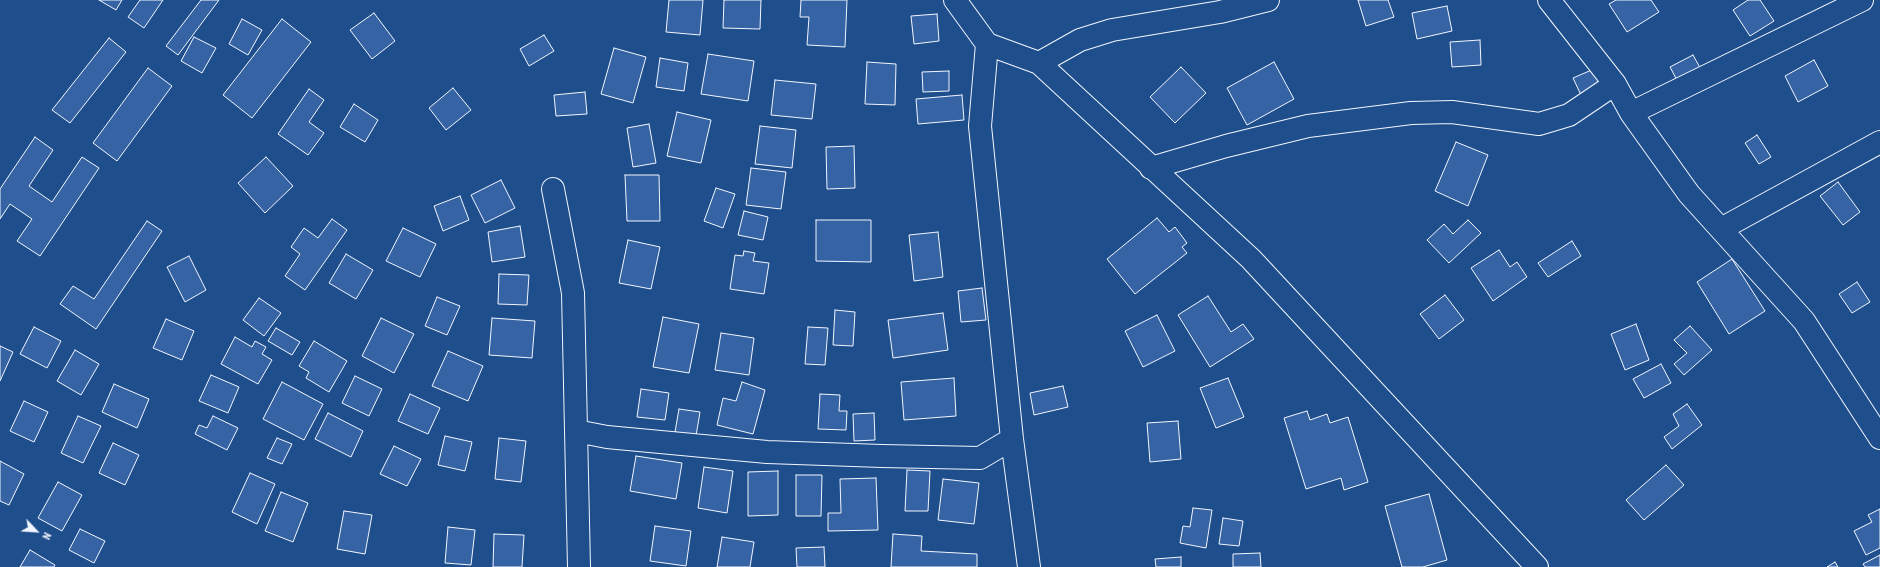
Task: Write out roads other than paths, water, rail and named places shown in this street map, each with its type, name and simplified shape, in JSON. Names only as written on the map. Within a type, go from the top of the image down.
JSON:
[{"type":"street","points":[[955,0],[987,44],[1039,63],[1251,259],[1537,567]]},
{"type":"street","points":[[1039,63],[1080,40],[1112,30],[1220,12],[1268,0]]},
{"type":"street","points":[[1549,0],[1615,84],[1631,113],[1689,194],[1804,321],[1880,438]]},
{"type":"street","points":[[1631,113],[1862,0]]},
{"type":"street","points":[[987,44],[980,126],[1012,438],[1029,567]]},
{"type":"street","points":[[1151,168],[1226,146],[1308,126],[1411,113],[1452,112],[1539,124],[1569,115],[1615,84]]},
{"type":"street","points":[[1721,229],[1880,142]]},
{"type":"street","points":[[553,189],[573,293],[579,567]]},
{"type":"street","points":[[576,431],[607,437],[767,452],[980,458],[1012,438]]}]
